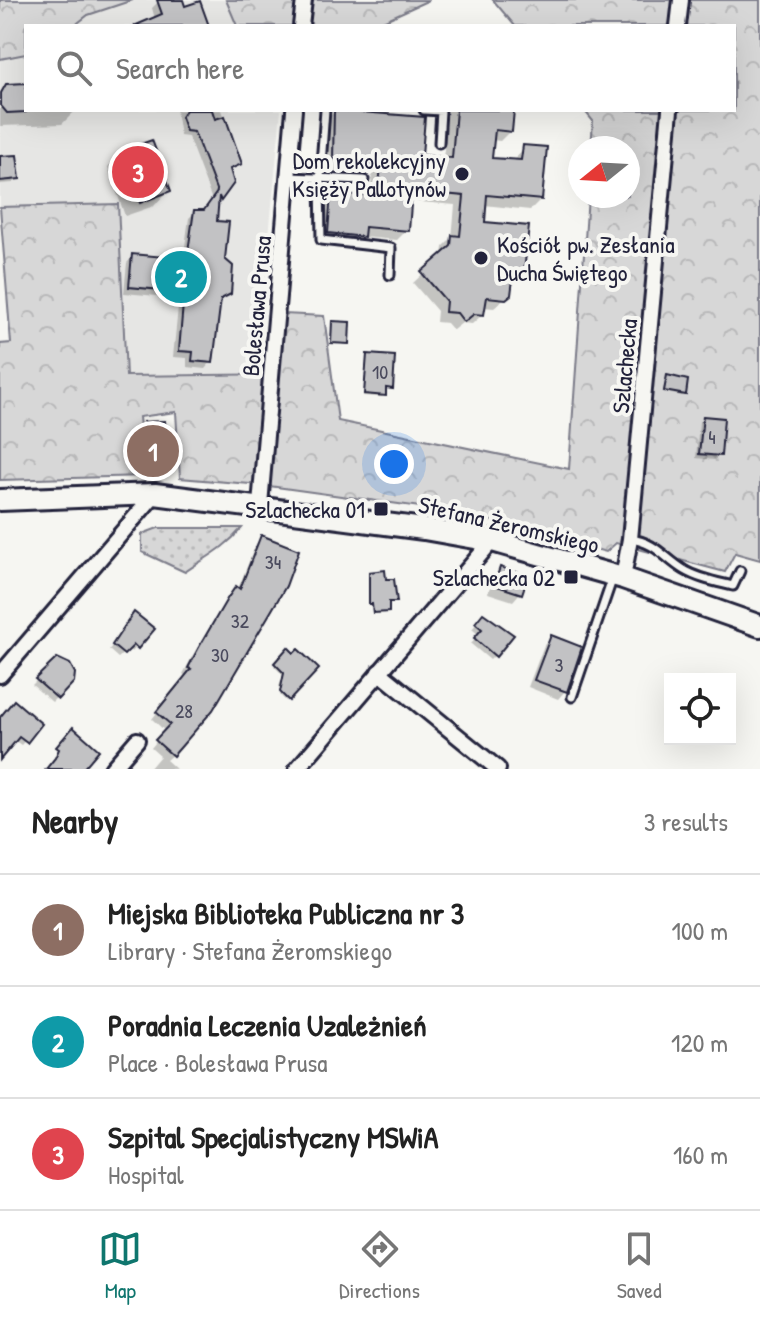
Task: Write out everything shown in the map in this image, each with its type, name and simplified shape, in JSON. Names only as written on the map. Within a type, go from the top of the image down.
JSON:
[{"type":"main road","name":"Stefana Żeromskiego","points":[[0,500],[155,494],[260,505],[492,541],[619,577],[760,626]]},
{"type":"street","points":[[301,24],[304,0]]},
{"type":"street","points":[[678,24],[681,0]]},
{"type":"street","name":"Bolesława Prusa","points":[[260,505],[294,112]]},
{"type":"street","name":"Szlachecka","points":[[619,577],[630,539],[670,112]]},
{"type":"street","points":[[0,675],[155,494]]},
{"type":"street","points":[[297,769],[492,541]]},
{"type":"street","points":[[379,672],[498,769]]},
{"type":"street","points":[[112,769],[137,740]]},
{"type":"lane","points":[[325,112],[320,178],[321,240],[391,248],[390,275]]},
{"type":"lane","points":[[439,143],[441,112]]},
{"type":"lane","points":[[289,177],[364,180]]},
{"type":"lane","points":[[630,539],[652,544],[694,575],[733,586],[740,571]]},
{"type":"lane","points":[[572,697],[619,577]]},
{"type":"shaded area","points":[[0,0],[292,0],[289,24],[24,24],[24,112],[281,112],[256,373],[126,376],[118,204],[0,207]]},
{"type":"green space","points":[[0,0],[133,0],[88,15],[77,24],[24,24],[24,54],[0,59]]},
{"type":"green space","points":[[226,0],[429,0],[376,24],[236,24]]},
{"type":"green space","points":[[493,0],[760,0],[760,560],[735,553],[725,572],[616,543],[606,552],[456,512],[262,485],[180,478],[176,412],[139,417],[145,476],[0,480],[0,344],[11,343],[0,207],[118,204],[126,376],[277,374],[284,314],[324,316],[338,421],[569,469],[587,208],[640,208],[640,136],[592,136],[593,121],[586,112],[736,112],[736,24],[513,24]]},
{"type":"green space","points":[[158,528],[242,528],[222,547],[185,572],[142,552],[142,534]]},
{"type":"building","points":[[157,0],[183,0],[185,6],[200,1],[208,24],[139,24],[162,14]]},
{"type":"building","points":[[24,83],[26,112],[7,113],[1,106],[1,93],[6,84]]},
{"type":"building","points":[[185,112],[213,112],[215,119],[225,116],[242,164],[230,169],[234,183],[221,201],[219,196],[217,221],[229,222],[225,259],[233,266],[231,294],[221,299],[213,363],[192,361],[193,352],[179,351],[184,292],[129,287],[132,254],[187,259],[194,210],[204,210],[217,192],[194,132],[186,131],[181,117]]},
{"type":"building","name":"Dom rekolekcyjny Księży Pallotynów","points":[[334,112],[425,117],[422,155],[452,158],[456,112],[514,112],[512,132],[495,130],[492,158],[521,160],[523,145],[547,147],[542,200],[487,195],[485,222],[529,226],[524,272],[514,271],[511,295],[506,299],[487,297],[484,315],[474,314],[464,322],[457,313],[445,312],[446,301],[421,272],[451,246],[452,235],[460,236],[464,196],[412,191],[409,231],[365,227],[364,237],[328,233],[331,192],[378,197],[381,165],[333,159]]},
{"type":"building","points":[[152,140],[171,191],[140,203],[121,151]]},
{"type":"building","points":[[17,155],[20,179],[0,181],[0,156]]},
{"type":"building","points":[[332,321],[350,322],[349,344],[331,343]]},
{"type":"building","points":[[367,354],[395,356],[393,389],[386,388],[386,396],[364,394]]},
{"type":"building","points":[[667,375],[688,380],[686,395],[664,391]]},
{"type":"building","points":[[703,416],[724,418],[721,456],[699,454]]},
{"type":"building","points":[[165,421],[169,471],[148,473],[144,422]]},
{"type":"building","points":[[261,535],[299,550],[286,586],[213,710],[173,756],[155,740],[170,724],[156,712],[191,669],[188,668],[227,599],[236,586],[240,589]]},
{"type":"building","points":[[500,567],[528,576],[522,594],[494,585]]},
{"type":"building","points":[[385,570],[386,579],[394,579],[397,602],[389,602],[389,612],[373,613],[372,604],[369,604],[369,572]]},
{"type":"building","points":[[134,612],[155,629],[138,649],[134,645],[124,655],[112,645]]},
{"type":"building","points":[[483,613],[514,635],[496,657],[474,638],[482,629],[475,623]]},
{"type":"building","points":[[551,635],[582,647],[567,692],[534,680]]},
{"type":"building","points":[[288,647],[294,653],[298,649],[319,669],[289,701],[280,692],[284,673],[274,663]]},
{"type":"building","points":[[57,658],[70,664],[75,673],[74,682],[58,699],[35,679]]},
{"type":"building","points":[[14,700],[42,724],[27,743],[19,737],[0,760],[0,717]]},
{"type":"building","points":[[73,727],[99,750],[83,769],[46,769],[55,758],[59,749],[56,747]]},
{"type":"place","name":"Szpital Specjalistyczny MSWiA","points":[[138,172]]},
{"type":"place","name":"Dom rekolekcyjny Księży Pallotynów","points":[[462,174]]},
{"type":"place","name":"Kościół pw. Zesłania Ducha Świętego","points":[[481,258]]},
{"type":"place","name":"Poradnia Leczenia Uzależnień","points":[[181,277]]},
{"type":"place","name":"Miejska Biblioteka Publiczna nr 3","points":[[153,451]]},
{"type":"place","name":"Szlachecka 01","points":[[381,509]]},
{"type":"place","name":"Szlachecka 02","points":[[571,577]]}]
